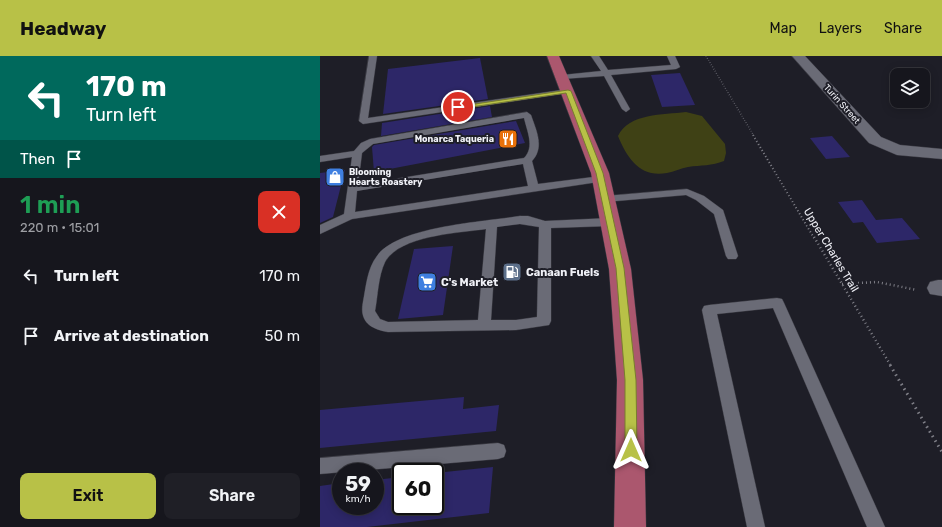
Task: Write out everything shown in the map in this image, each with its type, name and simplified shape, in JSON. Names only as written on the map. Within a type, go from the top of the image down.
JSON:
[{"type":"main road","points":[[553,56],[565,84],[603,189],[620,268],[630,380],[630,527]]},
{"type":"street","name":"Turin Street","points":[[798,56],[875,140],[897,150],[942,154]]},
{"type":"lane","points":[[373,56],[363,121],[565,84],[606,73],[676,67],[671,56]]},
{"type":"lane","points":[[595,56],[626,108]]},
{"type":"lane","points":[[349,216],[357,153],[360,148],[370,142],[528,115],[536,148],[535,152],[527,160],[353,189]]},
{"type":"lane","points":[[320,159],[357,153]]},
{"type":"lane","points":[[527,160],[534,188]]},
{"type":"lane","points":[[320,230],[349,216],[534,188],[687,192],[700,198],[719,212],[732,256]]},
{"type":"lane","points":[[545,225],[544,321],[516,325],[380,326],[374,323],[370,318],[368,311],[378,265],[386,254],[394,248],[418,236],[431,232],[528,220],[545,225],[610,222]]},
{"type":"lane","points":[[484,325],[492,224]]},
{"type":"lane","points":[[756,527],[709,310],[777,303],[876,527]]},
{"type":"lane","points":[[320,466],[498,451]]},
{"type":"path","name":"Upper Charles Trail","points":[[706,56],[942,452]]},
{"type":"path","points":[[842,284],[877,282],[916,290],[940,288]]},
{"type":"shaded area","points":[[686,112],[702,116],[725,144],[726,153],[724,161],[711,165],[685,168],[658,174],[642,169],[630,159],[618,136],[623,128],[638,119],[648,116]]},
{"type":"building","points":[[480,58],[488,99],[383,114],[388,69]]},
{"type":"building","points":[[680,73],[695,105],[662,107],[651,75]]},
{"type":"building","points":[[490,106],[492,117],[381,136],[382,123]]},
{"type":"building","points":[[516,121],[525,143],[374,172],[372,147],[374,145]]},
{"type":"building","points":[[832,136],[850,157],[826,159],[810,138]]},
{"type":"building","points":[[345,170],[333,217],[320,223],[320,173]]},
{"type":"building","points":[[862,200],[876,220],[902,218],[920,239],[877,243],[863,222],[853,223],[838,202]]},
{"type":"building","name":"C's Market","points":[[453,246],[443,315],[398,319],[414,249]]},
{"type":"building","points":[[464,397],[463,409],[499,405],[496,431],[320,448],[320,410]]},
{"type":"building","points":[[493,467],[489,513],[367,527],[320,527],[320,486],[332,484],[332,515],[384,515],[384,479],[392,478],[392,515],[444,515],[444,472]]},
{"type":"place","name":"Monarca Taqueria","points":[[508,139]]},
{"type":"place","name":"Blooming Hearts Roastery","points":[[335,177]]},
{"type":"place","name":"Canaan Fuels","points":[[512,272]]},
{"type":"place","name":"C's Market","points":[[427,282]]},
{"type":"route","points":[[458,107],[568,91],[600,173],[620,268],[630,380],[631,450]]}]
